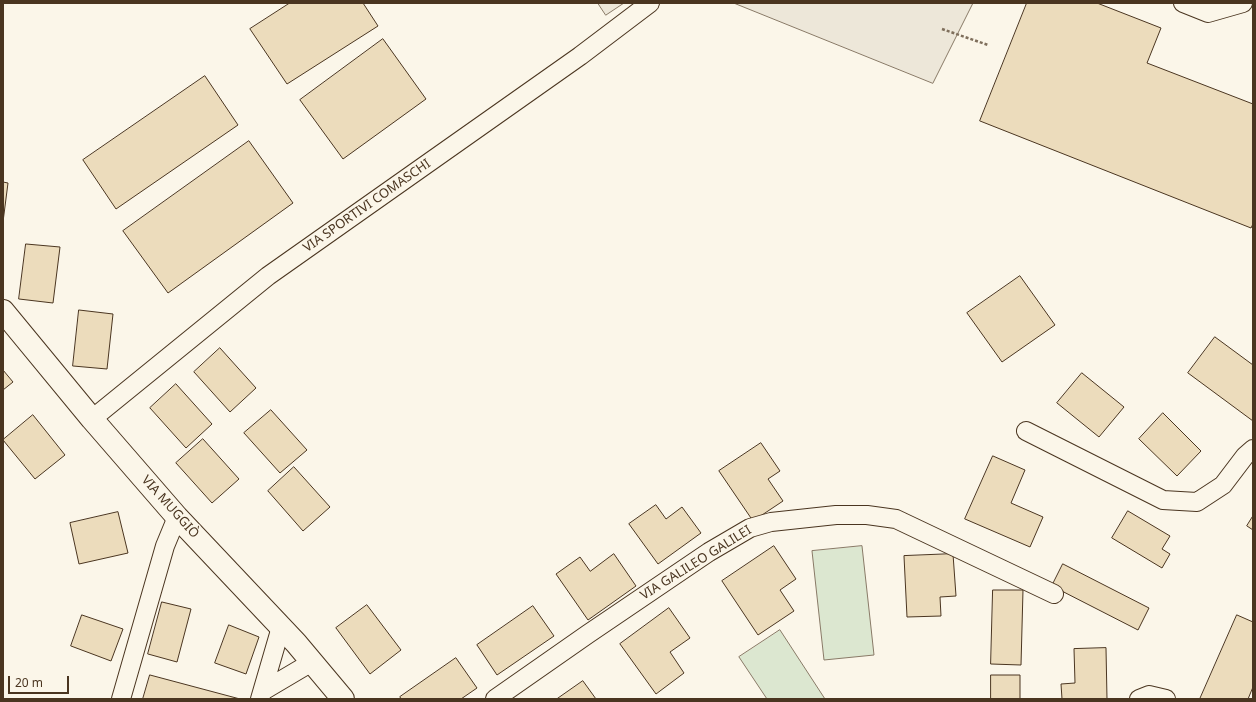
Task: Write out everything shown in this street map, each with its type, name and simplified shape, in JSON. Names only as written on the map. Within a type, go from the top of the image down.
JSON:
[{"type":"street","name":"VIA SPORTIVI COMASCHI","points":[[92,419],[268,276],[580,56],[650,3]]},
{"type":"street","points":[[1183,3],[1208,13],[1243,3]]},
{"type":"street","name":"VIA MUGGIÒ","points":[[3,311],[92,419],[177,517],[312,662],[343,699]]},
{"type":"street","points":[[1026,431],[1163,500],[1197,502],[1223,485],[1253,448]]},
{"type":"street","name":"VIA GALILEO GALILEI","points":[[495,699],[709,552],[750,528],[771,522],[836,515],[867,515],[896,519],[1054,594]]},
{"type":"street","points":[[120,699],[165,546],[177,517]]},
{"type":"street","points":[[262,695],[280,627]]},
{"type":"street","points":[[262,695],[312,662]]},
{"type":"street","points":[[1139,699],[1149,695],[1166,699]]},
{"type":"path","points":[[942,29],[988,45]]},
{"type":"green space","points":[[862,546],[874,655],[824,660],[812,551]]},
{"type":"green space","points":[[780,630],[825,699],[767,699],[739,657]]},
{"type":"shaded area","points":[[598,3],[624,3],[606,15]]},
{"type":"shaded area","points":[[734,3],[973,3],[933,83]]},
{"type":"building","points":[[290,3],[363,3],[378,26],[287,84],[250,29]]},
{"type":"building","points":[[1027,3],[1097,3],[1161,28],[1147,63],[1253,104],[1253,224],[1251,228],[980,121]]},
{"type":"building","points":[[383,39],[426,99],[343,159],[300,100]]},
{"type":"building","points":[[205,76],[238,125],[116,209],[83,160]]},
{"type":"building","points":[[249,141],[293,203],[168,293],[123,231]]},
{"type":"building","points":[[3,182],[8,183],[3,222]]},
{"type":"building","points":[[26,244],[60,247],[53,303],[19,299]]},
{"type":"building","points":[[1020,276],[1055,325],[1002,362],[967,313]]},
{"type":"building","points":[[79,310],[113,314],[107,369],[73,366]]},
{"type":"building","points":[[1215,337],[1253,365],[1253,421],[1188,373]]},
{"type":"building","points":[[220,348],[256,388],[230,412],[194,372]]},
{"type":"building","points":[[3,370],[13,382],[3,390]]},
{"type":"building","points":[[1082,373],[1124,407],[1099,437],[1057,403]]},
{"type":"building","points":[[176,384],[212,424],[186,448],[150,408]]},
{"type":"building","points":[[271,410],[307,450],[280,473],[244,433]]},
{"type":"building","points":[[1163,413],[1201,451],[1177,476],[1139,439]]},
{"type":"building","points":[[33,415],[65,455],[35,479],[3,440]]},
{"type":"building","points":[[203,439],[239,479],[212,503],[176,463]]},
{"type":"building","points":[[761,443],[780,471],[768,479],[783,501],[753,521],[719,471]]},
{"type":"building","points":[[993,456],[1025,470],[1011,503],[1043,517],[1030,547],[965,519]]},
{"type":"building","points":[[294,467],[330,507],[303,531],[268,491]]},
{"type":"building","points":[[656,505],[666,519],[682,507],[701,533],[658,564],[629,524]]},
{"type":"building","points":[[1128,511],[1170,536],[1162,549],[1170,554],[1162,568],[1112,538]]},
{"type":"building","points":[[118,512],[128,553],[79,564],[70,523]]},
{"type":"building","points":[[1253,516],[1253,530],[1247,526]]},
{"type":"building","points":[[774,546],[796,579],[780,590],[794,611],[758,635],[722,581]]},
{"type":"building","points":[[614,554],[636,586],[588,620],[556,574],[580,557],[590,571]]},
{"type":"building","points":[[953,554],[956,596],[940,597],[941,616],[907,617],[904,556]]},
{"type":"building","points":[[1063,564],[1149,608],[1138,630],[1052,586]]},
{"type":"building","points":[[993,590],[1023,590],[1021,665],[991,664]]},
{"type":"building","points":[[162,602],[191,609],[177,662],[148,654]]},
{"type":"building","points":[[367,605],[401,650],[370,674],[336,628]]},
{"type":"building","points":[[533,606],[554,636],[497,675],[477,645]]},
{"type":"building","points":[[669,608],[690,638],[670,652],[684,673],[656,694],[620,644]]},
{"type":"building","points":[[82,615],[123,629],[111,661],[71,646]]},
{"type":"building","points":[[1237,615],[1253,622],[1253,687],[1248,699],[1200,699]]},
{"type":"building","points":[[229,625],[259,637],[246,674],[215,663]]},
{"type":"building","points":[[1106,648],[1107,699],[1062,699],[1061,684],[1075,683],[1074,649]]},
{"type":"building","points":[[456,658],[477,688],[461,699],[401,699],[400,697]]},
{"type":"building","points":[[150,675],[240,699],[143,699]]},
{"type":"building","points":[[991,675],[1020,675],[1020,699],[991,699]]},
{"type":"building","points":[[583,681],[596,699],[557,699]]}]
